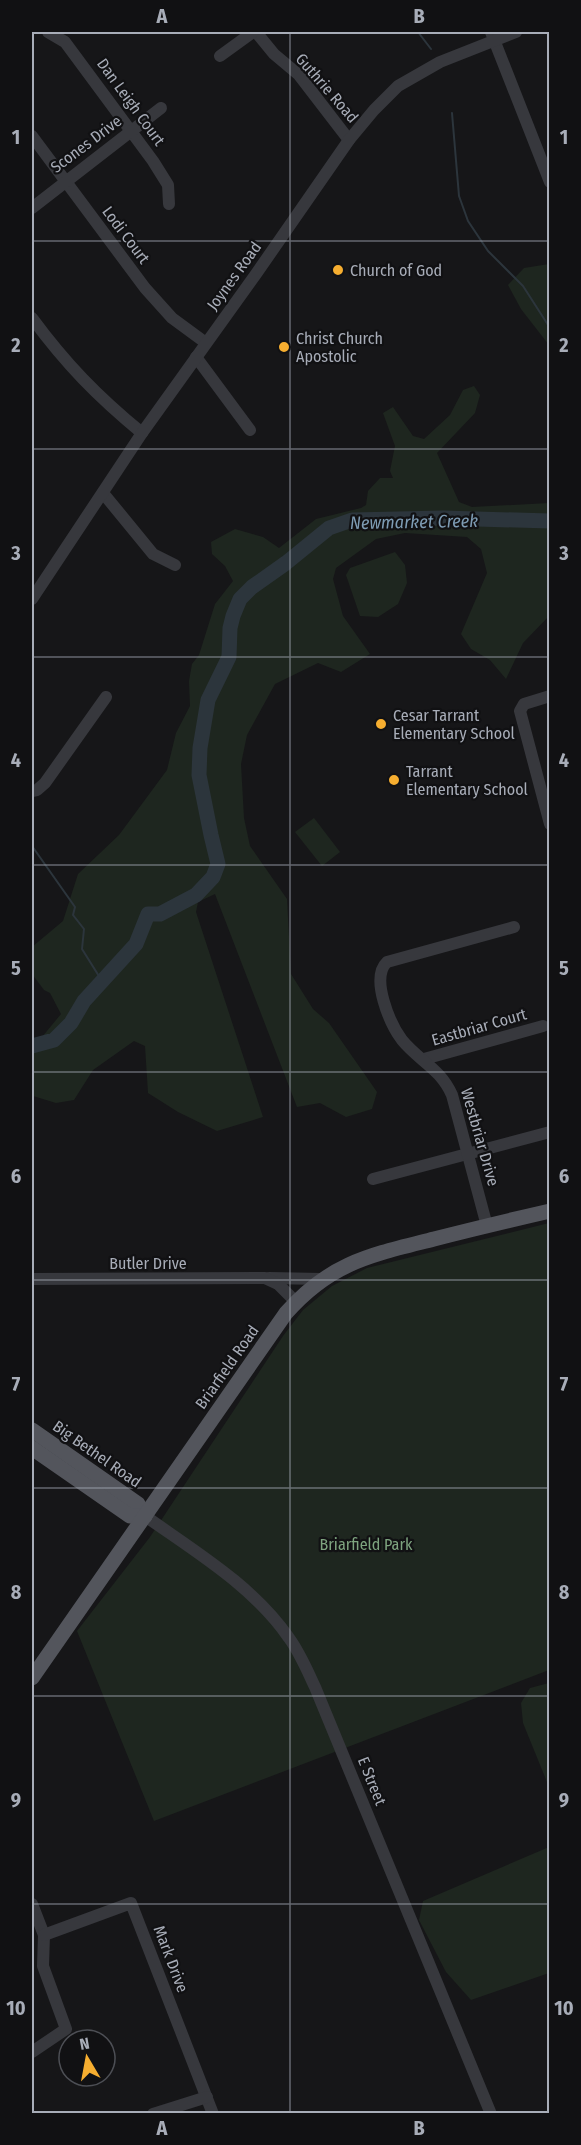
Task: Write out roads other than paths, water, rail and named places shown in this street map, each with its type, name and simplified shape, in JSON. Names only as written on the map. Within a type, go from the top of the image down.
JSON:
[{"type":"main road","name":"Briarfield Road","points":[[33,1671],[296,1302],[322,1279],[365,1257],[549,1210]]},
{"type":"main road","name":"Big Bethel Road","points":[[32,1430],[138,1504],[145,1516]]},
{"type":"main road","name":"Big Bethel Road","points":[[32,1448],[130,1516],[145,1516]]},
{"type":"street","name":"Dan Leigh Court","points":[[48,32],[65,42],[131,130],[168,185],[169,204]]},
{"type":"street","points":[[220,56],[254,32]]},
{"type":"street","name":"Guthrie Road","points":[[254,32],[274,54],[299,75],[349,140]]},
{"type":"street","name":"Joynes Road","points":[[32,599],[142,433],[349,140],[374,110],[398,86],[440,62],[492,36],[516,32]]},
{"type":"street","points":[[492,36],[549,182]]},
{"type":"street","name":"Scones Drive","points":[[32,208],[160,108]]},
{"type":"street","name":"Lodi Court","points":[[32,136],[145,288],[172,318],[206,343]]},
{"type":"street","points":[[32,318],[73,370],[105,403],[142,433]]},
{"type":"street","points":[[196,357],[250,430]]},
{"type":"street","points":[[104,493],[153,554],[175,565]]},
{"type":"street","points":[[549,696],[524,704],[520,711],[545,791],[549,824]]},
{"type":"street","points":[[32,791],[38,790],[45,783],[106,697]]},
{"type":"street","name":"Westbriar Drive","points":[[487,1226],[446,1083],[403,1041],[391,1021],[379,979],[383,966],[394,960],[513,927]]},
{"type":"street","name":"Eastbriar Court","points":[[424,1059],[543,1026]]},
{"type":"street","points":[[372,1179],[549,1132]]},
{"type":"street","points":[[265,1278],[278,1284],[296,1302]]},
{"type":"street","name":"Butler Drive","points":[[32,1279],[322,1279]]},
{"type":"street","name":"E Street","points":[[145,1516],[234,1580],[272,1616],[296,1648],[315,1687],[491,2114]]},
{"type":"street","name":"Mark Drive","points":[[44,1935],[131,1903],[213,2114]]},
{"type":"street","points":[[32,1904],[44,1935],[43,1966],[66,2029],[32,2052]]},
{"type":"street","points":[[153,2114],[207,2097]]},
{"type":"waterway","points":[[418,32],[431,49]]},
{"type":"waterway","points":[[452,113],[459,196],[468,221],[488,251],[523,286],[550,328]]},
{"type":"waterway","name":"Newmarket Creek","points":[[32,1046],[54,1040],[71,1023],[84,1001],[136,944],[148,914],[160,914],[196,895],[213,877],[218,864],[199,775],[200,748],[208,700],[229,657],[230,628],[240,599],[252,587],[329,528],[352,520],[443,518],[550,521]]},
{"type":"waterway","points":[[32,846],[75,907],[73,915],[84,929],[82,949],[102,981]]},
{"type":"place","name":"Church of God","points":[[338,270]]},
{"type":"place","name":"Christ Church Apostolic","points":[[284,347]]},
{"type":"place","name":"Cesar Tarrant Elementary School","points":[[381,724]]},
{"type":"place","name":"Tarrant Elementary School","points":[[394,780]]},
{"type":"park label","name":"Briarfield Park","points":[[366,1544]]}]
